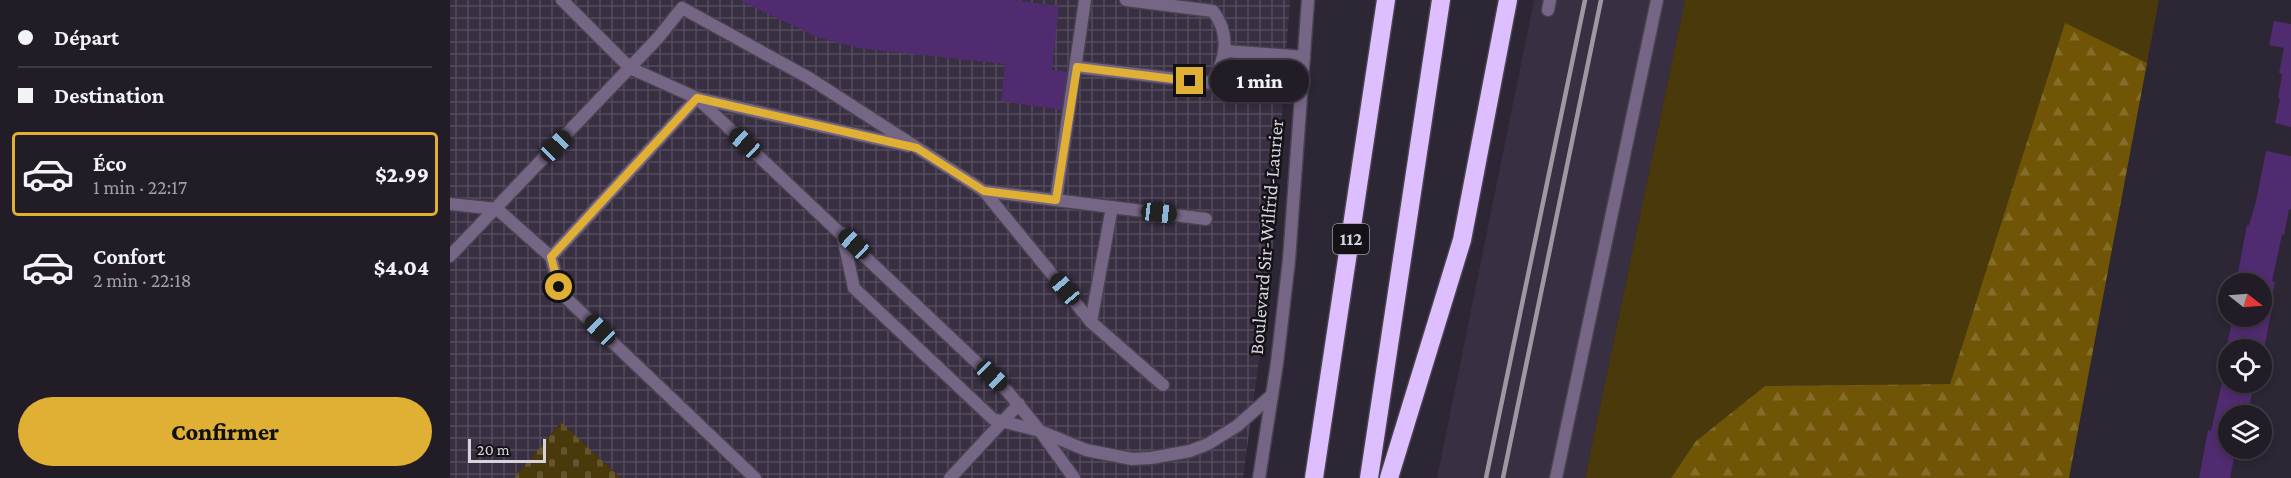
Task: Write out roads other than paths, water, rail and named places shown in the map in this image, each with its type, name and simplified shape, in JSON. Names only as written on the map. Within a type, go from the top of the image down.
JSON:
[{"type":"highway","name":"112","points":[[1314,478],[1386,0]]},
{"type":"highway","points":[[1369,478],[1441,0]]},
{"type":"highway","points":[[1389,478],[1462,240],[1508,0]]},
{"type":"street","points":[[562,0],[630,68],[697,98],[917,148]]},
{"type":"street","points":[[1056,200],[1085,0]]},
{"type":"street","points":[[1077,67],[1212,83],[1226,51],[1220,19],[1213,11],[1126,0]]},
{"type":"street","name":"Boulevard Sir-Wilfrid-Laurier","points":[[1259,478],[1289,260],[1308,0]]},
{"type":"street","points":[[1556,478],[1657,0]]},
{"type":"street","points":[[450,256],[658,38],[678,4],[808,78],[984,191],[1091,322],[1163,385]]},
{"type":"street","points":[[1226,51],[1304,57]]},
{"type":"street","points":[[697,98],[842,233],[1019,404],[1074,478]]},
{"type":"street","points":[[551,257],[697,98]]},
{"type":"street","points":[[984,191],[1206,219]]},
{"type":"street","points":[[450,204],[497,209],[551,257],[559,287],[565,297],[755,478]]},
{"type":"street","points":[[1091,322],[1112,207]]},
{"type":"street","points":[[842,233],[854,288],[993,419],[1040,431],[1086,450],[1108,455],[1132,459],[1171,456],[1190,451],[1224,435],[1272,394]]},
{"type":"street","points":[[950,478],[1019,404]]},
{"type":"railway","points":[[1486,478],[1585,0]]},
{"type":"railway","points":[[1503,478],[1601,0]]}]
